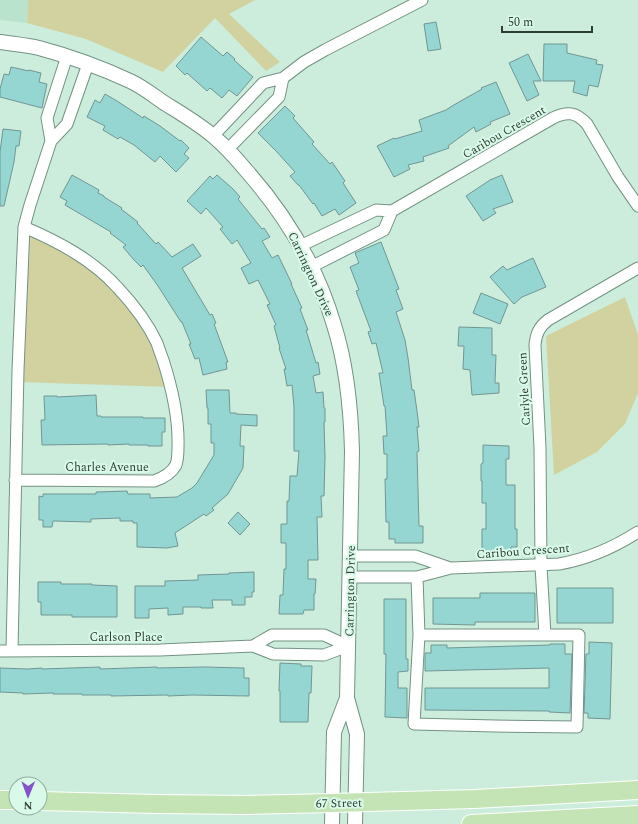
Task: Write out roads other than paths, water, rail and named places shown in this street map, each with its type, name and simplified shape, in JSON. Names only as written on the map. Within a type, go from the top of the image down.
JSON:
[{"type":"main road","name":"67 Street","points":[[48,801],[156,804],[355,803],[475,799],[638,790]]},
{"type":"main road","points":[[471,824],[638,815]]},
{"type":"street","points":[[213,136],[263,83],[284,78],[304,62],[325,50],[422,0]]},
{"type":"street","name":"Carrington Drive","points":[[0,42],[37,48],[67,56],[131,81],[181,113],[213,136],[228,149],[271,200],[292,231],[320,286],[334,325],[341,351],[349,402],[352,451],[347,698],[357,734],[355,824]]},
{"type":"street","points":[[12,650],[19,333],[24,227],[50,141],[47,118],[67,56]]},
{"type":"street","points":[[50,141],[67,124],[88,64]]},
{"type":"street","points":[[228,149],[279,97],[284,78]]},
{"type":"street","name":"Caribou Crescent","points":[[392,212],[553,118],[566,114],[574,114],[581,117],[587,124],[618,177],[638,206]]},
{"type":"street","points":[[300,246],[376,210],[392,212],[384,230],[311,267]]},
{"type":"street","name":"Charles Avenue","points":[[16,480],[154,481],[166,476],[172,471],[176,464],[179,436],[177,415],[170,382],[157,343],[143,319],[118,288],[96,267],[63,246],[24,227]]},
{"type":"street","name":"Carlyle Green","points":[[546,635],[541,566],[540,448],[535,338],[539,328],[548,320],[638,268]]},
{"type":"street","name":"Caribou Crescent","points":[[350,577],[417,577],[451,568],[541,566],[559,564],[592,556],[638,532]]},
{"type":"street","name":"Caribou Crescent","points":[[350,556],[415,556],[451,568]]},
{"type":"street","points":[[417,577],[419,635],[414,724],[577,727],[579,635],[419,635]]},
{"type":"street","name":"Carlson Place","points":[[253,646],[272,635],[324,635],[348,646]]},
{"type":"street","name":"Carlson Place","points":[[0,650],[160,650],[253,646],[273,654],[324,655],[348,646]]},
{"type":"street","name":"Carrington Drive","points":[[332,824],[334,732],[347,698]]}]
